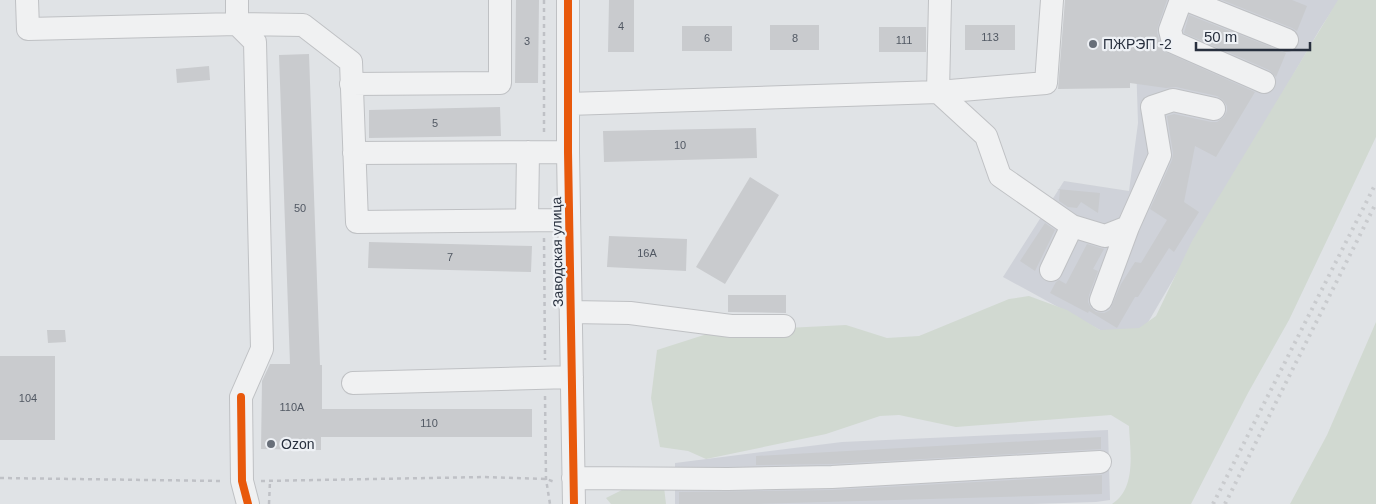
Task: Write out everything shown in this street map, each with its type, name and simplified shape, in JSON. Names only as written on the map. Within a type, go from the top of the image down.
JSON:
[{"type":"street","points":[[27,0],[28,29],[238,24],[303,25],[351,62],[357,222],[569,220]]},
{"type":"street","points":[[237,0],[238,24],[254,42],[262,349],[241,396],[242,481],[248,504]]},
{"type":"street","points":[[351,84],[500,83],[500,0]]},
{"type":"street","name":"Заводская улица","points":[[568,0],[568,152],[574,491]]},
{"type":"street","points":[[940,0],[938,92],[986,136],[1000,176],[1072,226],[1106,236],[1128,227]]},
{"type":"street","points":[[568,104],[938,92],[1046,83],[1052,0]]},
{"type":"street","points":[[1181,0],[1170,30],[1172,42],[1264,82]]},
{"type":"street","points":[[1187,0],[1287,40]]},
{"type":"street","points":[[1102,300],[1128,227],[1160,155],[1152,107],[1173,100],[1214,109]]},
{"type":"street","points":[[536,152],[536,220]]},
{"type":"street","points":[[354,153],[568,152]]},
{"type":"street","points":[[1051,270],[1072,226]]},
{"type":"street","points":[[571,312],[630,313],[730,326],[784,326]]},
{"type":"street","points":[[354,383],[572,377]]},
{"type":"street","points":[[574,491],[728,479],[832,477],[1100,462]]},
{"type":"path","points":[[536,152],[544,0]]},
{"type":"path","points":[[536,220],[545,378],[546,479],[550,504]]},
{"type":"path","points":[[0,478],[270,481],[485,477],[546,479],[574,491]]},
{"type":"path","points":[[270,481],[270,504]]},
{"type":"shaded area","points":[[1134,0],[1339,0],[1320,29],[1133,348],[1003,277],[1064,181],[1129,191],[1138,123]]},
{"type":"shaded area","points":[[1338,0],[1376,0],[1376,137],[1289,320],[1248,393],[1191,504],[1112,504],[1125,489],[1129,479],[1131,457],[1129,426],[1111,415],[956,427],[899,415],[880,416],[826,434],[706,459],[688,451],[660,447],[651,398],[657,350],[707,334],[726,331],[846,325],[887,338],[919,336],[1009,299],[1029,296],[1067,310],[1100,330],[1139,328],[1156,316],[1192,241]]},
{"type":"shaded area","points":[[1376,322],[1376,504],[1290,504],[1327,435]]},
{"type":"shaded area","points":[[1108,430],[1110,500],[1032,504],[675,504],[675,463],[842,442]]},
{"type":"shaded area","points":[[628,487],[664,487],[666,504],[611,504],[606,498]]},
{"type":"building","points":[[516,0],[539,0],[538,83],[515,83]]},
{"type":"building","points":[[609,0],[634,0],[634,52],[608,52]]},
{"type":"building","points":[[1065,0],[1167,0],[1157,33],[1163,51],[1255,92],[1216,157],[1195,146],[1184,202],[1199,212],[1174,252],[1169,248],[1138,297],[1135,297],[1117,328],[1089,311],[1088,313],[1050,293],[1059,280],[1066,284],[1087,244],[1104,249],[1093,269],[1098,271],[1088,302],[1096,312],[1104,313],[1110,310],[1121,284],[1135,262],[1141,263],[1167,220],[1150,209],[1172,160],[1173,153],[1167,116],[1174,114],[1217,122],[1224,117],[1227,106],[1217,96],[1176,87],[1166,88],[1130,83],[1130,88],[1058,89]]},
{"type":"building","points":[[1222,0],[1292,0],[1307,6],[1297,31]]},
{"type":"building","points":[[1189,15],[1286,53],[1276,77],[1269,70],[1184,33]]},
{"type":"building","points":[[770,25],[819,25],[819,50],[770,50]]},
{"type":"building","points":[[965,25],[1015,25],[1015,50],[965,50]]},
{"type":"building","points":[[682,26],[732,26],[732,51],[682,51]]},
{"type":"building","points":[[879,27],[926,27],[926,52],[879,52]]},
{"type":"building","points":[[309,54],[320,365],[322,365],[322,409],[532,409],[532,437],[321,437],[321,450],[261,449],[262,381],[270,364],[290,364],[279,55]]},
{"type":"building","points":[[209,66],[210,80],[177,83],[176,69]]},
{"type":"building","points":[[500,107],[501,136],[369,138],[369,110]]},
{"type":"building","points":[[756,128],[757,158],[604,162],[603,131]]},
{"type":"building","points":[[750,177],[779,195],[725,284],[696,267]]},
{"type":"building","points":[[1057,189],[1100,193],[1098,213],[1081,202],[1077,208],[1068,207],[1059,201],[1060,190]]},
{"type":"building","points":[[1045,223],[1055,230],[1035,271],[1020,261]]},
{"type":"building","points":[[609,236],[687,239],[686,271],[607,267]]},
{"type":"building","points":[[369,242],[532,246],[531,272],[368,268]]},
{"type":"building","points":[[728,295],[786,295],[786,313],[728,312]]},
{"type":"building","points":[[47,330],[65,330],[66,342],[48,343]]},
{"type":"building","points":[[0,356],[55,356],[55,440],[0,440]]},
{"type":"building","points":[[1101,437],[1101,449],[832,464],[756,465],[756,456]]},
{"type":"building","points":[[1102,475],[1102,494],[757,504],[679,504],[679,492],[832,490]]},
{"type":"railway","points":[[1213,504],[1376,183]]},
{"type":"railway","points":[[1225,504],[1376,203]]},
{"type":"cycle path","points":[[568,0],[568,152],[574,504]]},
{"type":"cycle path","points":[[241,397],[242,481],[248,504]]},
{"type":"place","name":"ПЖРЭП -2","points":[[1093,44]]},
{"type":"place","name":"Ozon","points":[[271,444]]}]
